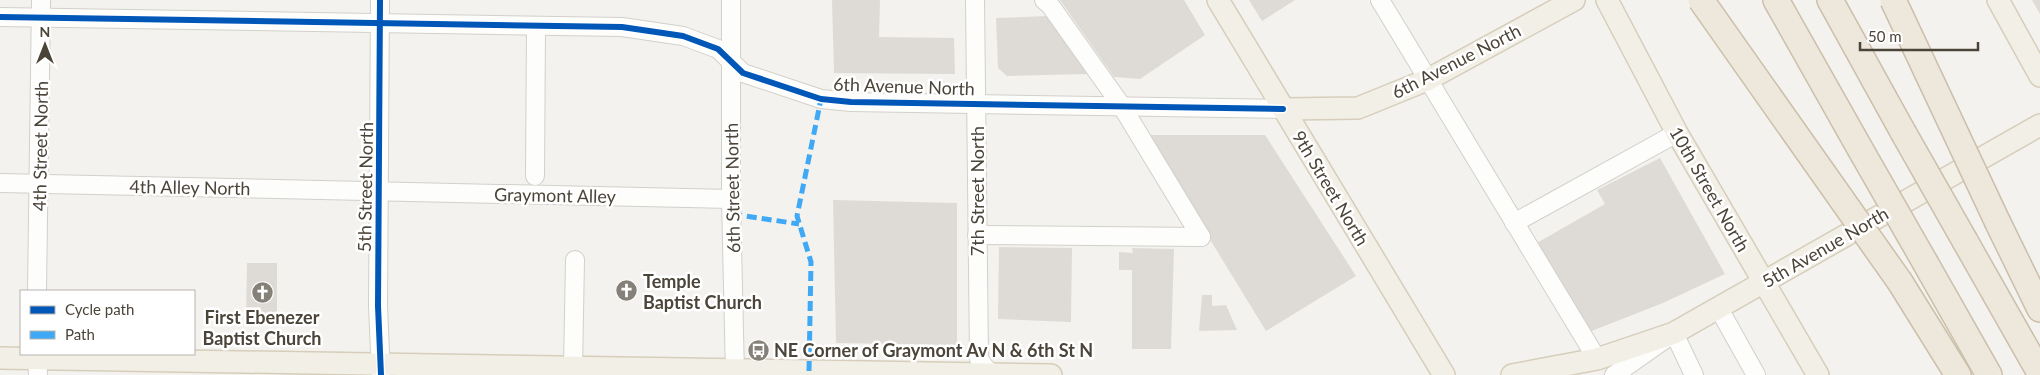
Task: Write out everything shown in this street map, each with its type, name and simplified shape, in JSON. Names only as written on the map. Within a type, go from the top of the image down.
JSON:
[{"type":"highway","points":[[1701,0],[1900,282],[1958,375]]},
{"type":"highway","points":[[1776,0],[1989,375]]},
{"type":"highway","points":[[1830,0],[2038,369]]},
{"type":"highway","points":[[1893,0],[2040,309]]},
{"type":"main road","name":"9th Street North","points":[[1218,0],[1444,375]]},
{"type":"main road","name":"6th Avenue North","points":[[1283,108],[1358,108],[1427,80],[1574,0]]},
{"type":"main road","name":"10th Street North","points":[[1607,0],[1677,133],[1764,282],[1811,373]]},
{"type":"main road","points":[[1998,0],[2040,76]]},
{"type":"main road","name":"5th Avenue North","points":[[1674,332],[2040,125]]},
{"type":"main road","points":[[1512,375],[1597,359],[1674,332]]},
{"type":"main road","points":[[0,358],[37,363],[380,370],[1051,375]]},
{"type":"street","name":"5th Street North","points":[[380,0],[378,306],[380,370]]},
{"type":"street","name":"6th Street North","points":[[730,0],[731,200],[735,373]]},
{"type":"street","name":"7th Street North","points":[[976,0],[979,359],[986,369],[995,375]]},
{"type":"street","points":[[977,235],[1201,237],[1121,105],[1050,5],[1044,0]]},
{"type":"street","points":[[1380,0],[1597,359]]},
{"type":"street","name":"6th Avenue North","points":[[0,17],[41,9],[380,23],[622,27],[683,36],[718,49],[743,73],[821,99],[851,102],[1283,108]]},
{"type":"street","name":"4th Street North","points":[[37,290],[41,9]]},
{"type":"street","points":[[535,176],[536,26]]},
{"type":"street","points":[[1514,223],[1677,133]]},
{"type":"street","name":"4th Alley North","points":[[0,182],[379,191]]},
{"type":"street","name":"Graymont Alley","points":[[379,191],[731,200]]},
{"type":"street","points":[[574,371],[576,260]]},
{"type":"street","points":[[1718,307],[1756,375]]},
{"type":"street","points":[[1674,332],[1694,375]]},
{"type":"street","name":"5th Avenue North","points":[[1614,375],[1674,332]]},
{"type":"building","points":[[832,0],[880,0],[879,37],[954,38],[955,74],[834,73]]},
{"type":"building","points":[[1060,0],[1184,0],[1205,35],[1140,79],[1114,77]]},
{"type":"building","points":[[1249,0],[1295,0],[1262,21]]},
{"type":"building","points":[[2032,0],[2040,0],[2040,14]]},
{"type":"building","points":[[1048,16],[1087,74],[1007,76],[998,68],[996,18]]},
{"type":"building","points":[[1146,135],[1265,135],[1356,276],[1266,331]]},
{"type":"building","points":[[1660,158],[1725,274],[1663,303],[1589,332],[1535,244],[1605,204],[1597,190]]},
{"type":"building","points":[[833,200],[957,203],[957,345],[836,343]]},
{"type":"building","points":[[999,247],[1072,248],[1071,322],[998,319]]},
{"type":"building","points":[[1132,248],[1174,249],[1171,349],[1132,349],[1132,270],[1119,270],[1119,252],[1133,253]]},
{"type":"building","name":"First Ebenezer Baptist Church","points":[[247,263],[277,263],[277,321],[246,321]]},
{"type":"building","points":[[1202,295],[1212,295],[1212,306],[1226,305],[1237,330],[1199,331]]},
{"type":"marked path","points":[[809,371],[811,262],[797,216],[821,99]]},
{"type":"marked path","points":[[732,214],[799,224]]},
{"type":"cycle path","points":[[380,0],[378,306],[381,375]]},
{"type":"cycle path","points":[[0,17],[622,27],[683,36],[718,49],[743,73],[821,99],[851,102],[1283,109]]},
{"type":"place","name":"Temple Baptist Church","points":[[627,291]]},
{"type":"place","name":"First Ebenezer Baptist Church","points":[[262,292]]},
{"type":"place","name":"NE Corner of Graymont Av N & 6th St N","points":[[758,350]]}]
